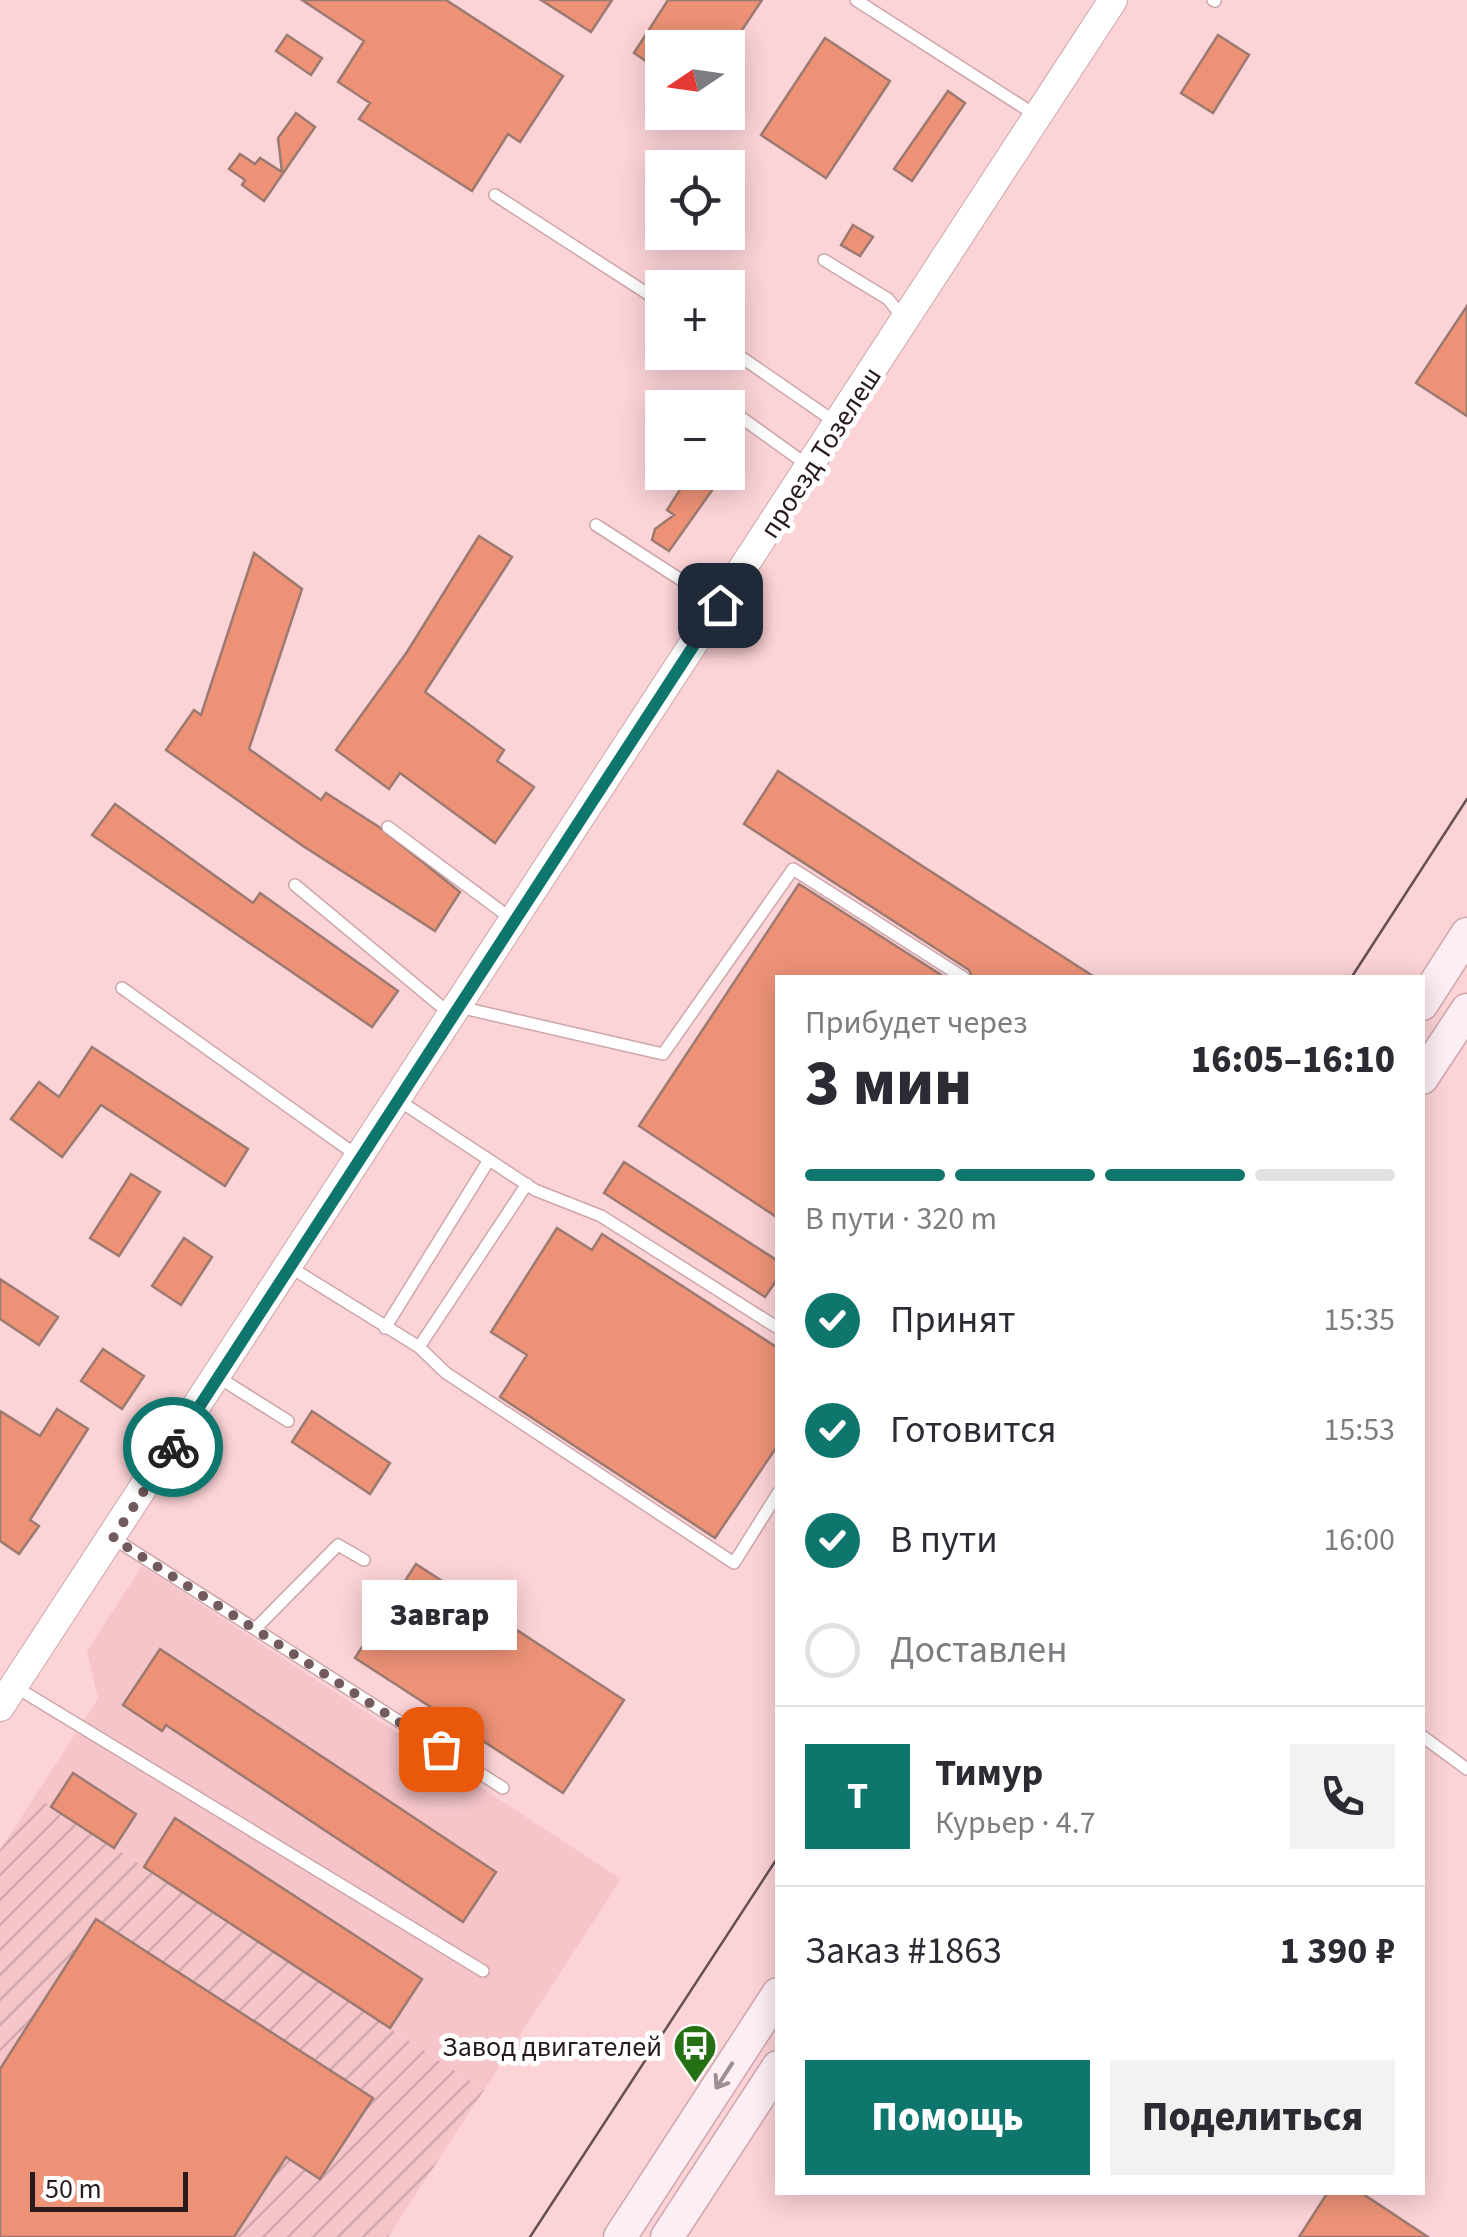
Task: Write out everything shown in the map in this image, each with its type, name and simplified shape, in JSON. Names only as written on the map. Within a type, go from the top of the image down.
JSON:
[{"type":"main road","points":[[1425,999],[1467,934]]},
{"type":"main road","points":[[1425,1073],[1467,1010]]},
{"type":"main road","points":[[620,2237],[775,1999]]},
{"type":"main road","points":[[667,2237],[775,2072]]},
{"type":"street","name":"проезд Тозелеш","points":[[7,1697],[1113,0]]},
{"type":"lane","points":[[856,0],[1038,116]]},
{"type":"lane","points":[[495,195],[645,292]]},
{"type":"lane","points":[[824,260],[888,299],[906,320]]},
{"type":"lane","points":[[745,360],[838,424]]},
{"type":"lane","points":[[745,421],[810,466]]},
{"type":"lane","points":[[596,524],[720,605]]},
{"type":"lane","points":[[388,827],[515,920]]},
{"type":"lane","points":[[295,885],[456,1012],[663,1054],[793,869],[959,975]]},
{"type":"lane","points":[[122,988],[361,1158]]},
{"type":"lane","points":[[398,1100],[527,1184],[601,1216],[775,1326]]},
{"type":"lane","points":[[385,1328],[490,1160]]},
{"type":"lane","points":[[419,1347],[527,1184]]},
{"type":"lane","points":[[290,1266],[419,1347],[446,1373],[734,1563],[775,1499]]},
{"type":"lane","points":[[218,1377],[288,1422]]},
{"type":"lane","points":[[113,1538],[504,1788]]},
{"type":"lane","points":[[255,1629],[338,1545],[364,1560]]},
{"type":"lane","points":[[7,1697],[483,1972]]},
{"type":"lane","points":[[1425,1738],[1467,1770]]},
{"type":"shaded area","points":[[142,1566],[621,1879],[484,2090],[35,1796],[98,1699],[87,1651]]},
{"type":"shaded area","points":[[35,1796],[484,2090],[388,2237],[0,2237],[0,1850]]},
{"type":"building","points":[[302,0],[446,0],[563,76],[520,142],[508,134],[472,191],[359,119],[370,103],[338,82],[364,41]]},
{"type":"building","points":[[541,0],[612,0],[591,32]]},
{"type":"building","points":[[668,0],[762,0],[742,30],[649,30]]},
{"type":"building","points":[[287,35],[322,58],[311,75],[276,51]]},
{"type":"building","points":[[1218,35],[1249,55],[1213,113],[1181,93]]},
{"type":"building","points":[[645,36],[645,60],[634,53]]},
{"type":"building","points":[[825,38],[890,81],[826,178],[761,135]]},
{"type":"building","points":[[948,91],[965,103],[912,181],[894,169]]},
{"type":"building","points":[[296,113],[315,127],[264,201],[242,185],[245,180],[229,169],[240,154],[255,164],[260,158],[282,172],[278,138]]},
{"type":"building","points":[[853,225],[873,237],[860,256],[841,245]]},
{"type":"building","points":[[1467,306],[1467,416],[1416,383]]},
{"type":"building","points":[[680,490],[712,490],[669,551],[652,540],[655,529],[674,515],[667,510]]},
{"type":"building","points":[[479,536],[512,557],[425,692],[504,750],[497,761],[534,787],[495,843],[400,773],[389,789],[336,750],[407,652]]},
{"type":"building","points":[[254,553],[302,589],[249,749],[321,800],[326,793],[379,827],[460,892],[435,931],[303,846],[166,750],[194,710],[201,715]]},
{"type":"building","points":[[778,771],[1091,975],[972,975],[744,824]]},
{"type":"building","points":[[115,804],[253,903],[260,893],[398,991],[372,1027],[92,835]]},
{"type":"building","points":[[799,884],[941,975],[775,975],[775,1216],[639,1126]]},
{"type":"building","points":[[92,1047],[248,1149],[225,1186],[101,1105],[62,1157],[11,1119],[39,1082],[59,1097]]},
{"type":"building","points":[[624,1162],[775,1259],[775,1282],[765,1297],[604,1193]]},
{"type":"building","points":[[131,1174],[160,1192],[119,1256],[90,1238]]},
{"type":"building","points":[[557,1228],[592,1250],[602,1234],[775,1346],[775,1449],[715,1538],[500,1397],[527,1355],[491,1332]]},
{"type":"building","points":[[184,1238],[212,1257],[181,1305],[152,1286]]},
{"type":"building","points":[[0,1279],[58,1317],[39,1345],[0,1319]]},
{"type":"building","points":[[103,1349],[144,1376],[122,1409],[81,1381]]},
{"type":"building","points":[[57,1409],[88,1429],[30,1520],[39,1526],[19,1554],[0,1541],[0,1411],[40,1436]]},
{"type":"building","points":[[312,1411],[390,1463],[370,1494],[292,1442]]},
{"type":"building","points":[[416,1564],[624,1700],[563,1793],[355,1658]]},
{"type":"building","points":[[160,1649],[496,1872],[463,1922],[166,1725],[162,1731],[123,1705]]},
{"type":"building","points":[[73,1773],[136,1814],[114,1848],[51,1807]]},
{"type":"building","points":[[175,1818],[422,1979],[390,2028],[144,1867]]},
{"type":"building","points":[[96,1919],[373,2098],[320,2179],[286,2157],[234,2237],[0,2237],[0,2069]]},
{"type":"building","points":[[1326,2195],[1365,2195],[1428,2237],[1299,2237]]},
{"type":"tram line","points":[[1353,975],[1467,799]]},
{"type":"tram line","points":[[530,2237],[775,1862]]},
{"type":"way so far","points":[[173,1447],[113,1538],[441,1749]]},
{"type":"place","name":"Завгар","points":[[441,1749]]},
{"type":"place","name":"Завод двигателей","points":[[695,2084]]},
{"type":"route","points":[[173,1447],[720,605]]}]
